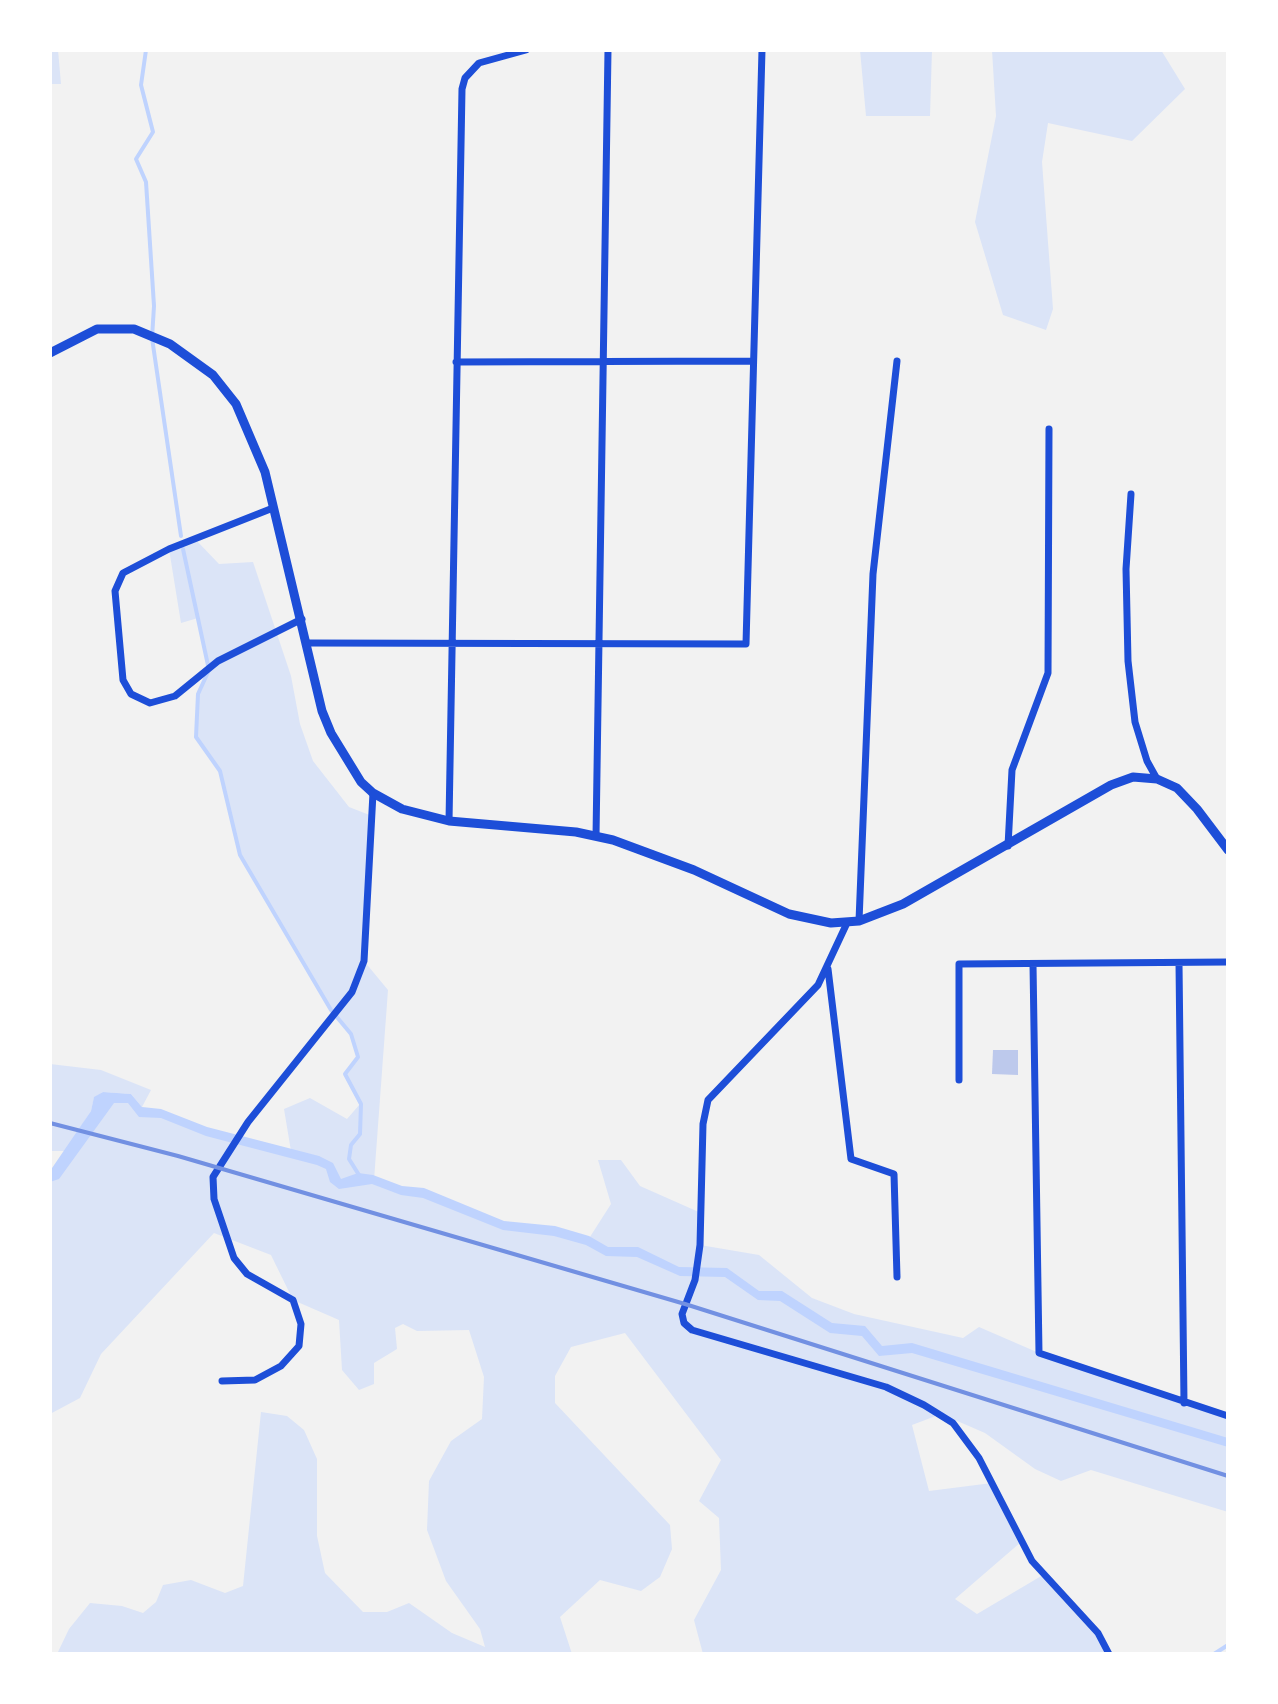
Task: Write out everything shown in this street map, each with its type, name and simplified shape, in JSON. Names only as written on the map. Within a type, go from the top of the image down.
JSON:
[{"type":"street","points":[[449,821],[462,89],[471,70],[479,63],[526,50]]},
{"type":"street","points":[[596,836],[608,50]]},
{"type":"street","points":[[307,643],[746,644],[751,361],[762,50]]},
{"type":"street","points":[[50,353],[97,329],[134,329],[170,344],[213,375],[236,404],[255,445],[302,619],[322,711],[331,733],[350,767],[373,793],[402,809],[449,821],[596,836],[694,870],[789,914],[812,921],[847,923],[903,904],[1124,779],[1157,779],[1187,796],[1228,850]]},
{"type":"street","points":[[456,362],[751,361]]},
{"type":"street","points":[[859,921],[873,574],[897,361]]},
{"type":"street","points":[[1008,846],[1012,770],[1048,673],[1049,429]]},
{"type":"street","points":[[1131,494],[1125,609],[1128,661],[1135,722],[1147,761],[1157,779]]},
{"type":"street","points":[[273,508],[169,549],[123,573],[115,591],[123,680],[131,694],[150,703],[175,696],[218,661],[302,619]]},
{"type":"street","points":[[222,1381],[255,1380],[281,1366],[299,1346],[301,1324],[293,1300],[247,1274],[234,1258],[214,1188],[217,1167],[248,1122],[352,992],[364,961],[373,793]]},
{"type":"street","points":[[847,923],[828,969],[806,999],[708,1100],[703,1124],[698,1259],[695,1280],[682,1314],[684,1323],[692,1330],[886,1387],[953,1423],[979,1458],[1032,1561],[1098,1633],[1109,1654]]},
{"type":"street","points":[[959,1080],[959,964],[1228,962]]},
{"type":"street","points":[[1179,963],[1184,1403]]},
{"type":"street","points":[[1033,964],[1039,1353],[1228,1416]]},
{"type":"street","points":[[828,969],[851,1159],[894,1174],[897,1277]]},
{"type":"shaded area","points":[[50,50],[58,50],[61,84],[50,84]]},
{"type":"shaded area","points":[[860,50],[932,50],[930,116],[866,116]]},
{"type":"shaded area","points":[[992,50],[1161,50],[1185,89],[1132,141],[1048,123],[1042,162],[1053,309],[1046,330],[1003,315],[975,222],[996,116]]},
{"type":"shaded area","points":[[195,539],[219,564],[253,562],[291,676],[300,724],[313,761],[349,807],[372,816],[364,961],[388,990],[374,1180],[424,1194],[504,1226],[588,1240],[611,1204],[598,1160],[621,1160],[640,1186],[701,1213],[700,1245],[759,1255],[812,1298],[854,1314],[963,1338],[979,1327],[1039,1353],[1228,1416],[1228,1512],[1091,1470],[1061,1481],[1035,1469],[985,1433],[941,1414],[912,1425],[929,1491],[992,1483],[1021,1542],[955,1599],[977,1614],[1043,1575],[1098,1633],[1109,1654],[703,1654],[694,1620],[721,1570],[719,1518],[699,1501],[721,1460],[625,1333],[571,1347],[555,1376],[555,1403],[670,1525],[672,1549],[660,1577],[641,1591],[600,1580],[560,1617],[572,1654],[57,1654],[69,1629],[90,1603],[122,1606],[143,1613],[156,1602],[163,1585],[191,1580],[225,1593],[243,1586],[261,1412],[287,1416],[304,1430],[317,1459],[317,1536],[325,1573],[363,1612],[387,1612],[409,1603],[452,1633],[485,1647],[480,1629],[446,1581],[427,1530],[429,1481],[451,1441],[482,1419],[484,1377],[469,1330],[417,1331],[403,1324],[395,1328],[397,1349],[374,1363],[374,1384],[359,1390],[342,1370],[339,1320],[293,1300],[271,1255],[214,1233],[101,1354],[80,1398],[50,1414],[50,1178],[107,1097],[130,1099],[141,1112],[291,1151],[284,1109],[310,1098],[347,1119],[360,1104],[345,1074],[358,1057],[351,1034],[331,1010],[240,855],[220,771],[196,737],[198,694],[209,669],[198,618],[181,623],[169,549]]},
{"type":"shaded area","points":[[50,1064],[101,1070],[151,1090],[142,1107],[131,1094],[103,1092],[94,1098],[91,1111],[66,1151],[50,1151]]},
{"type":"water","points":[[103,1092],[131,1094],[142,1107],[161,1109],[207,1127],[319,1156],[333,1163],[341,1179],[358,1173],[373,1175],[402,1186],[424,1188],[504,1221],[555,1226],[589,1236],[608,1247],[638,1247],[679,1267],[727,1268],[759,1291],[782,1291],[832,1323],[865,1326],[882,1346],[912,1343],[1228,1438],[1228,1447],[912,1353],[879,1356],[862,1336],[830,1333],[780,1301],[758,1300],[725,1277],[680,1276],[637,1257],[606,1256],[586,1245],[554,1236],[503,1230],[423,1198],[401,1195],[372,1184],[339,1189],[330,1182],[326,1169],[317,1165],[206,1136],[161,1118],[139,1117],[128,1103],[114,1103],[59,1179],[50,1182],[50,1171],[91,1111],[94,1097]]},
{"type":"building","points":[[993,1050],[1018,1050],[1018,1075],[992,1074]]},
{"type":"waterway","points":[[146,50],[141,85],[153,132],[136,159],[146,182],[154,306],[152,338],[181,536]]},
{"type":"waterway","points":[[183,549],[209,670],[198,694],[196,737],[220,771],[240,855],[331,1010],[351,1034],[358,1057],[345,1074],[361,1104],[360,1134],[351,1145],[349,1159],[359,1175]]},
{"type":"waterway","points":[[1214,1654],[1228,1645]]},
{"type":"railway","points":[[50,1123],[178,1156],[685,1304],[1228,1476]]}]
